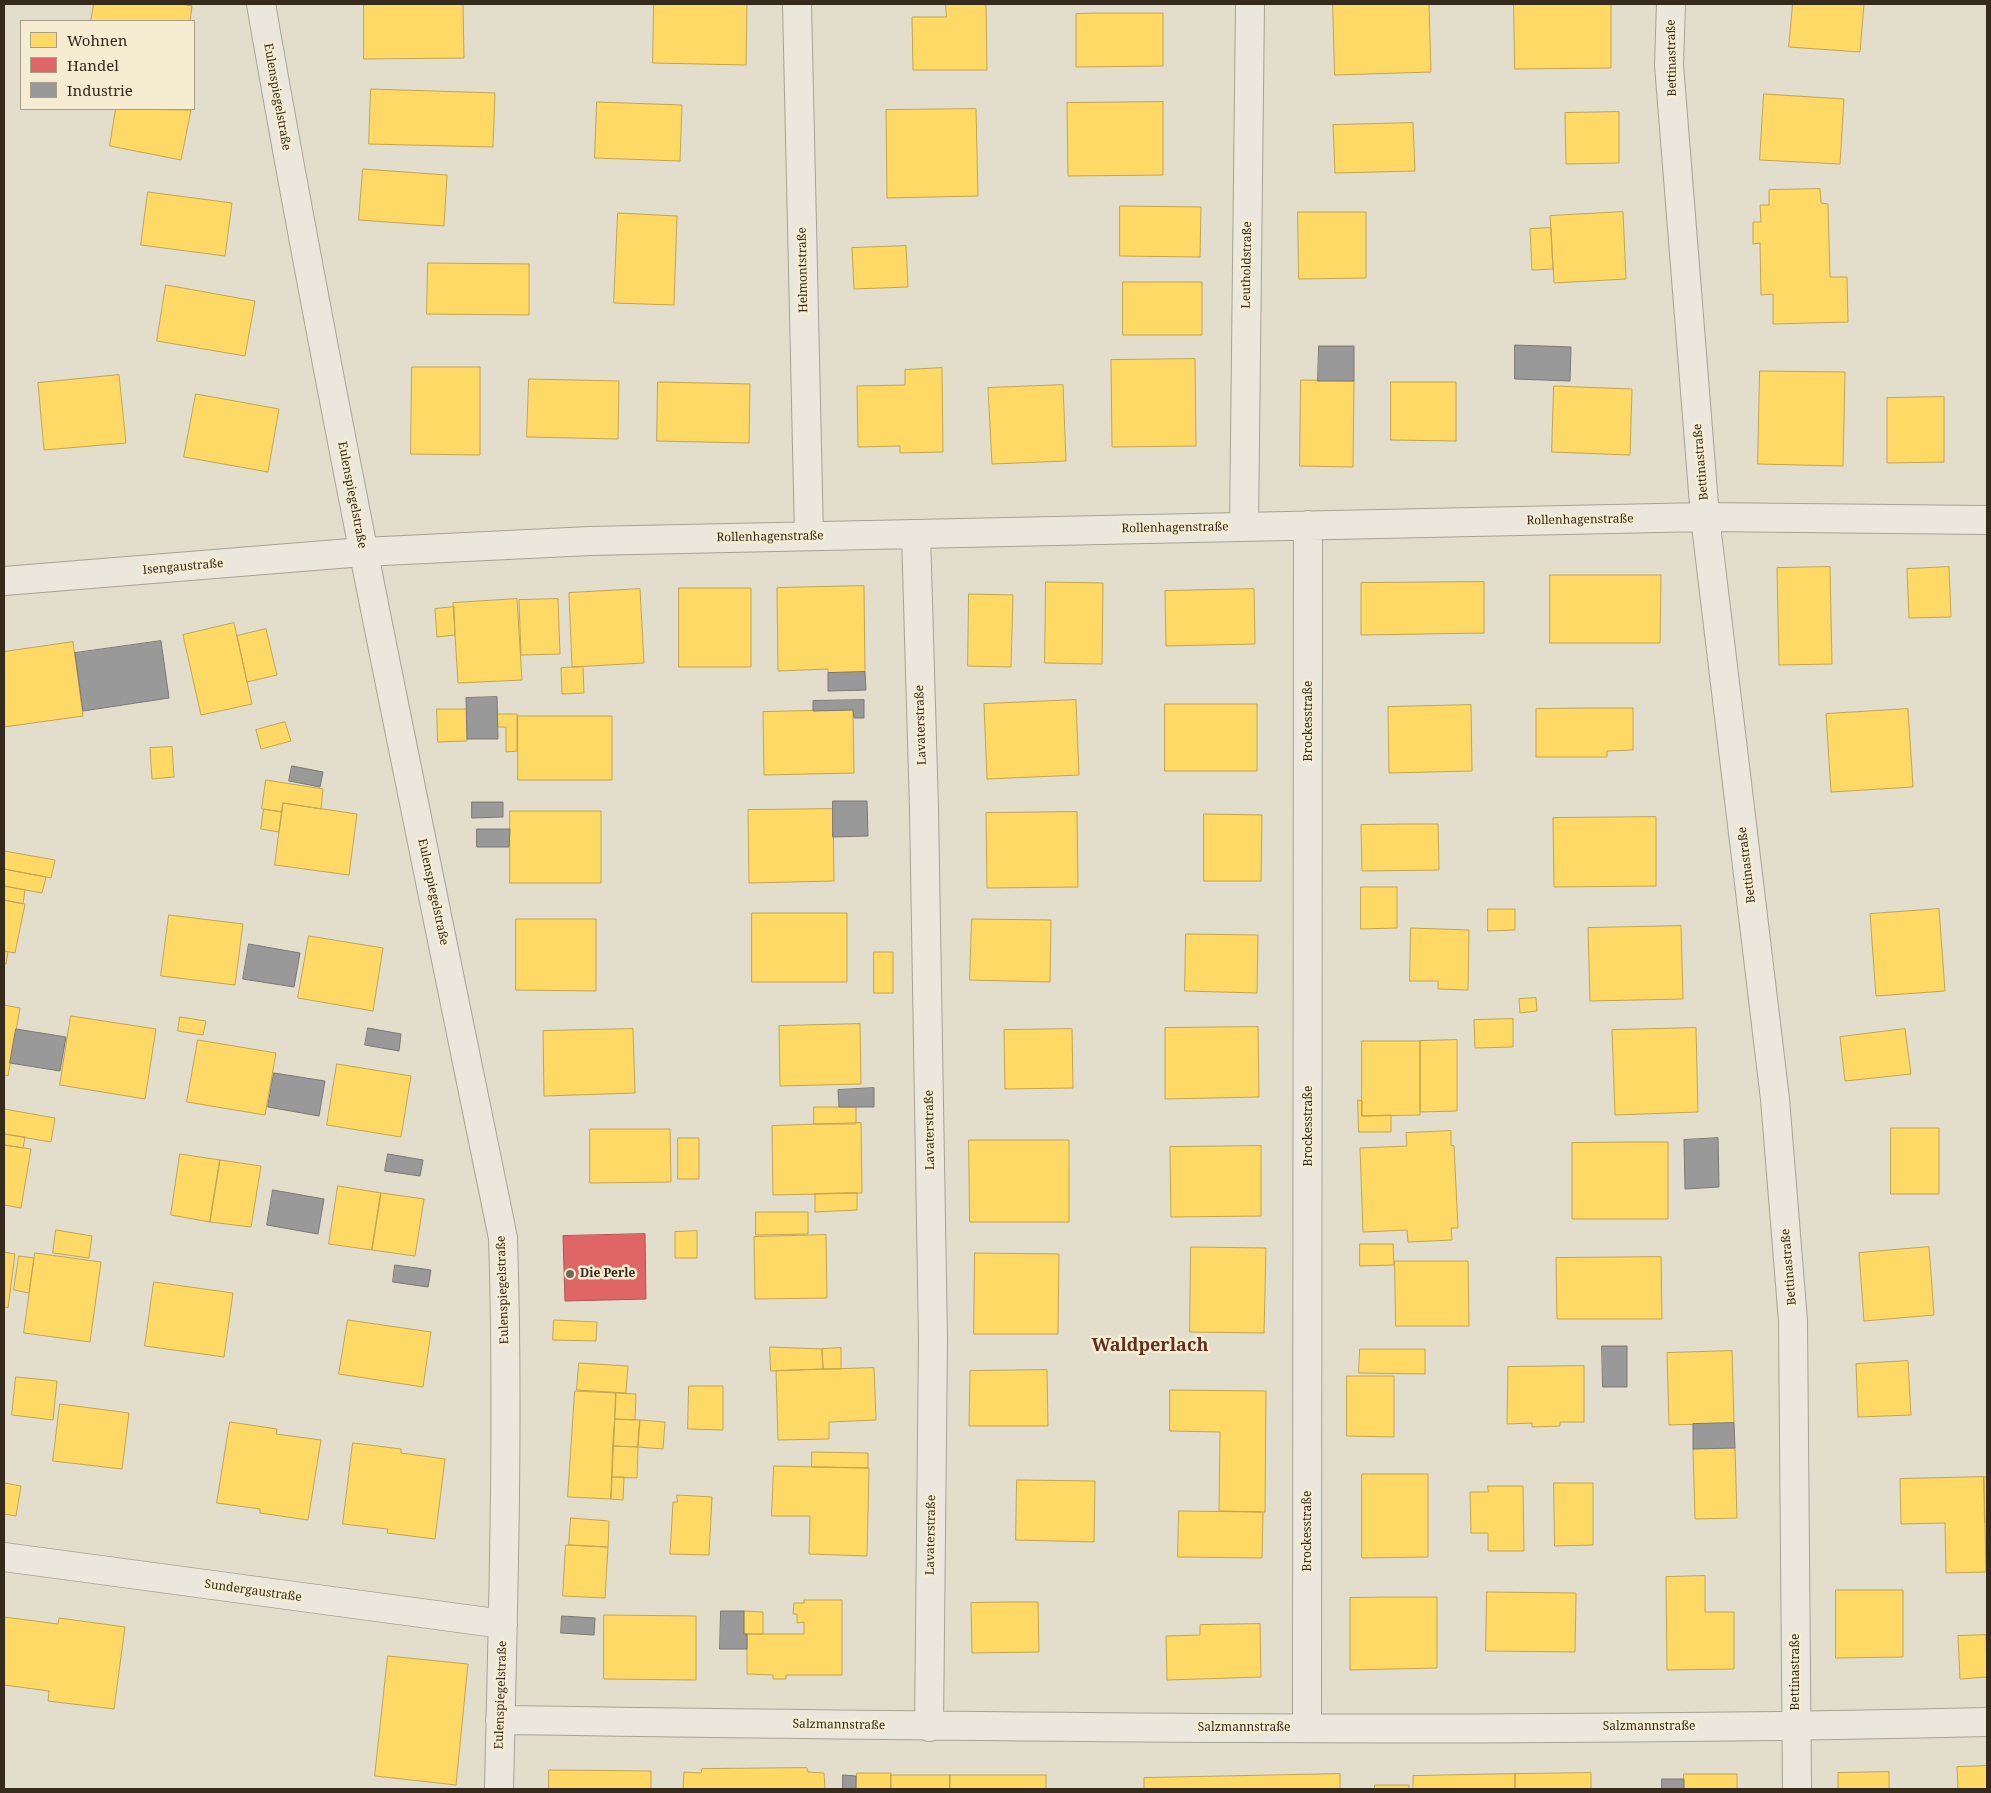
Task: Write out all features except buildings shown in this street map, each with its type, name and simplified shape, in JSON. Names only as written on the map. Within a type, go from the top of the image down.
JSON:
[{"type":"street","name":"Eulenspiegelstraße","points":[[261,4],[295,197],[363,552],[503,1238],[505,1310],[503,1624],[499,1789]]},
{"type":"street","name":"Helmontstraße","points":[[798,4],[809,536]]},
{"type":"street","name":"Leutholdstraße","points":[[1244,526],[1250,4]]},
{"type":"street","name":"Bettinastraße","points":[[1671,4],[1670,65],[1705,517],[1775,1098],[1793,1321],[1797,1789]]},
{"type":"street","name":"Rollenhagenstraße","points":[[363,552],[590,541],[1244,526],[1705,517],[1987,520]]},
{"type":"street","name":"Brockesstraße","points":[[1307,1728],[1308,525]]},
{"type":"street","name":"Lavaterstraße","points":[[916,534],[924,819],[934,1339],[929,1727]]},
{"type":"street","name":"Isengaustraße","points":[[4,581],[363,552]]},
{"type":"street","name":"Sundergaustraße","points":[[4,1557],[503,1624]]},
{"type":"street","name":"Salzmannstraße","points":[[500,1720],[929,1727],[1307,1728],[1796,1727],[1987,1722]]},
{"type":"place","name":"Die Perle","points":[[570,1274]]},
{"type":"district","name":"Waldperlach","points":[[1150,1346]]}]
